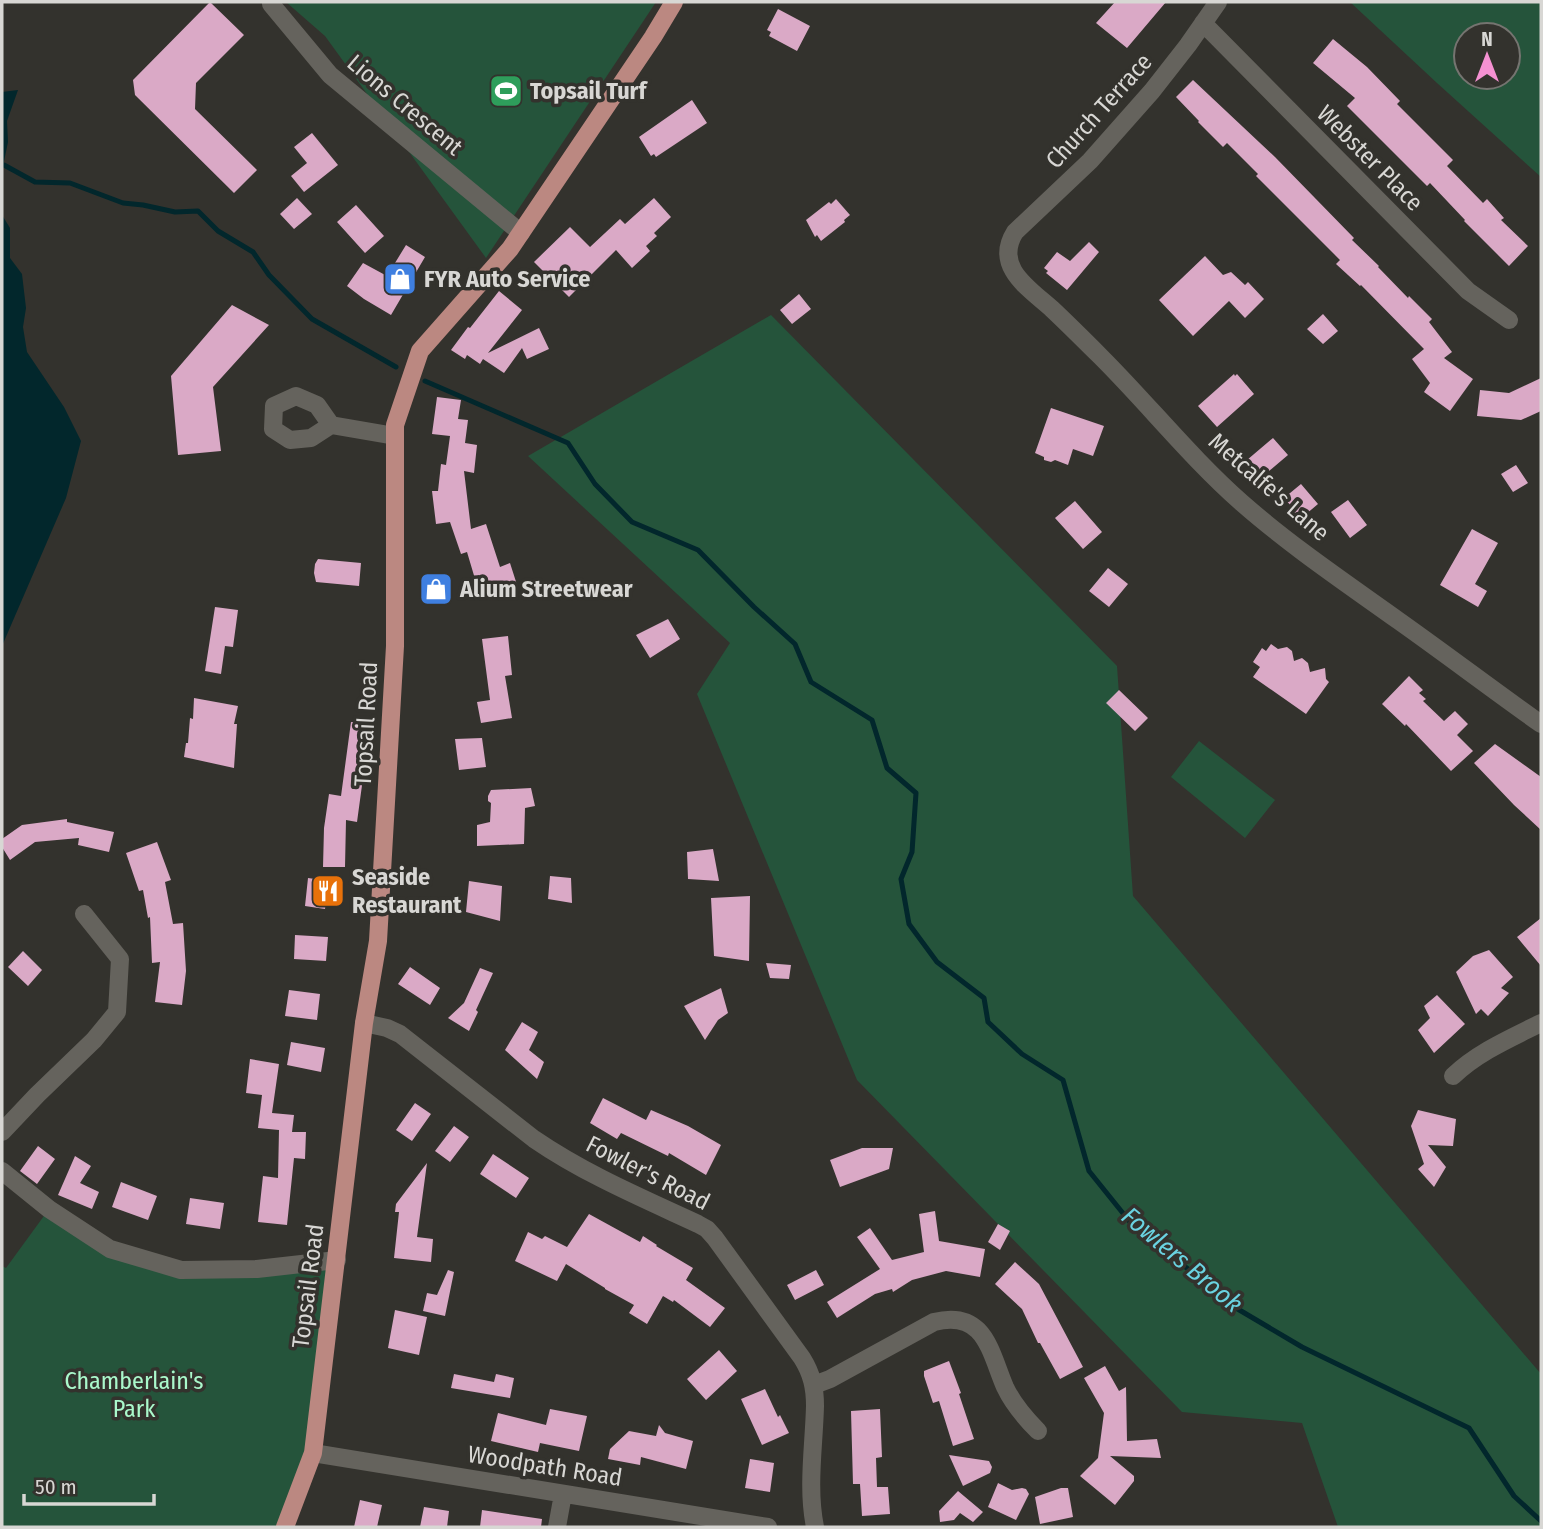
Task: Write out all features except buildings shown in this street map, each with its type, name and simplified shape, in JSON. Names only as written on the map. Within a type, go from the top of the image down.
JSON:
[{"type":"main road","name":"Topsail Road","points":[[285,1527],[313,1454],[364,1023],[378,941],[394,659],[395,425],[420,351],[510,249],[674,2]]},
{"type":"street","name":"Lions Crescent","points":[[274,2],[271,4],[330,75],[521,233]]},
{"type":"street","name":"Church Terrace","points":[[1010,245],[1021,225],[1090,161],[1152,91],[1218,2]]},
{"type":"street","name":"Webster Place","points":[[1203,23],[1468,291],[1509,320]]},
{"type":"street","name":"Metcalfe's Lane","points":[[1010,245],[1010,259],[1019,281],[1085,341],[1208,471],[1244,505],[1301,551],[1541,724]]},
{"type":"street","points":[[331,425],[395,436]]},
{"type":"street","points":[[2,1132],[94,1040],[117,1012],[120,959],[84,914]]},
{"type":"street","name":"Fowler's Road","points":[[364,1023],[400,1034],[556,1154],[599,1178],[707,1229],[809,1370],[814,1385],[815,1406],[812,1513],[815,1527]]},
{"type":"street","points":[[1453,1076],[1495,1046],[1541,1023]]},
{"type":"street","points":[[2,1171],[50,1209],[110,1249],[181,1270],[257,1269],[337,1260]]},
{"type":"street","points":[[814,1385],[830,1379],[934,1322],[958,1320],[972,1325],[982,1334],[1005,1387],[1020,1411],[1038,1431]]},
{"type":"street","name":"Woodpath Road","points":[[313,1454],[768,1527]]},
{"type":"street","points":[[557,1527],[562,1494]]},
{"type":"green space","points":[[286,2],[656,2],[486,258],[325,36]]},
{"type":"green space","points":[[1350,2],[1541,2],[1541,177],[1437,83]]},
{"type":"green space","points":[[771,315],[1117,666],[1133,896],[1541,1374],[1541,1527],[1338,1527],[1302,1423],[1182,1412],[857,1080],[697,694],[730,643],[528,456]]},
{"type":"green space","points":[[1199,741],[1275,800],[1245,838],[1171,777]]},
{"type":"green space","name":"Chamberlain's Park","points":[[49,1209],[110,1249],[181,1270],[337,1260],[313,1453],[285,1527],[2,1527],[2,1266],[6,1268]]},
{"type":"water","points":[[18,90],[7,121],[8,142],[2,171],[2,92]]},
{"type":"water","points":[[2,215],[10,228],[10,258],[22,274],[26,308],[23,327],[27,352],[64,407],[81,441],[66,498],[2,646]]},
{"type":"waterway","name":"Fowlers Brook","points":[[4,165],[35,182],[70,183],[123,203],[175,212],[198,211],[218,231],[253,252],[269,275],[312,319],[396,367]]},
{"type":"waterway","name":"Fowlers Brook","points":[[425,381],[568,443],[595,484],[632,522],[698,550],[795,644],[811,682],[872,720],[887,768],[916,793],[912,852],[901,879],[909,924],[937,962],[984,998],[988,1022],[1022,1054],[1063,1080],[1089,1171],[1130,1222],[1236,1308],[1302,1347],[1469,1428],[1514,1496],[1541,1521]]},
{"type":"place","name":"Topsail Turf","points":[[506,91]]},
{"type":"place","name":"FYR Auto Service","points":[[400,279]]},
{"type":"place","name":"Alium Streetwear","points":[[436,589]]},
{"type":"place","name":"Seaside Restaurant","points":[[328,891]]}]
